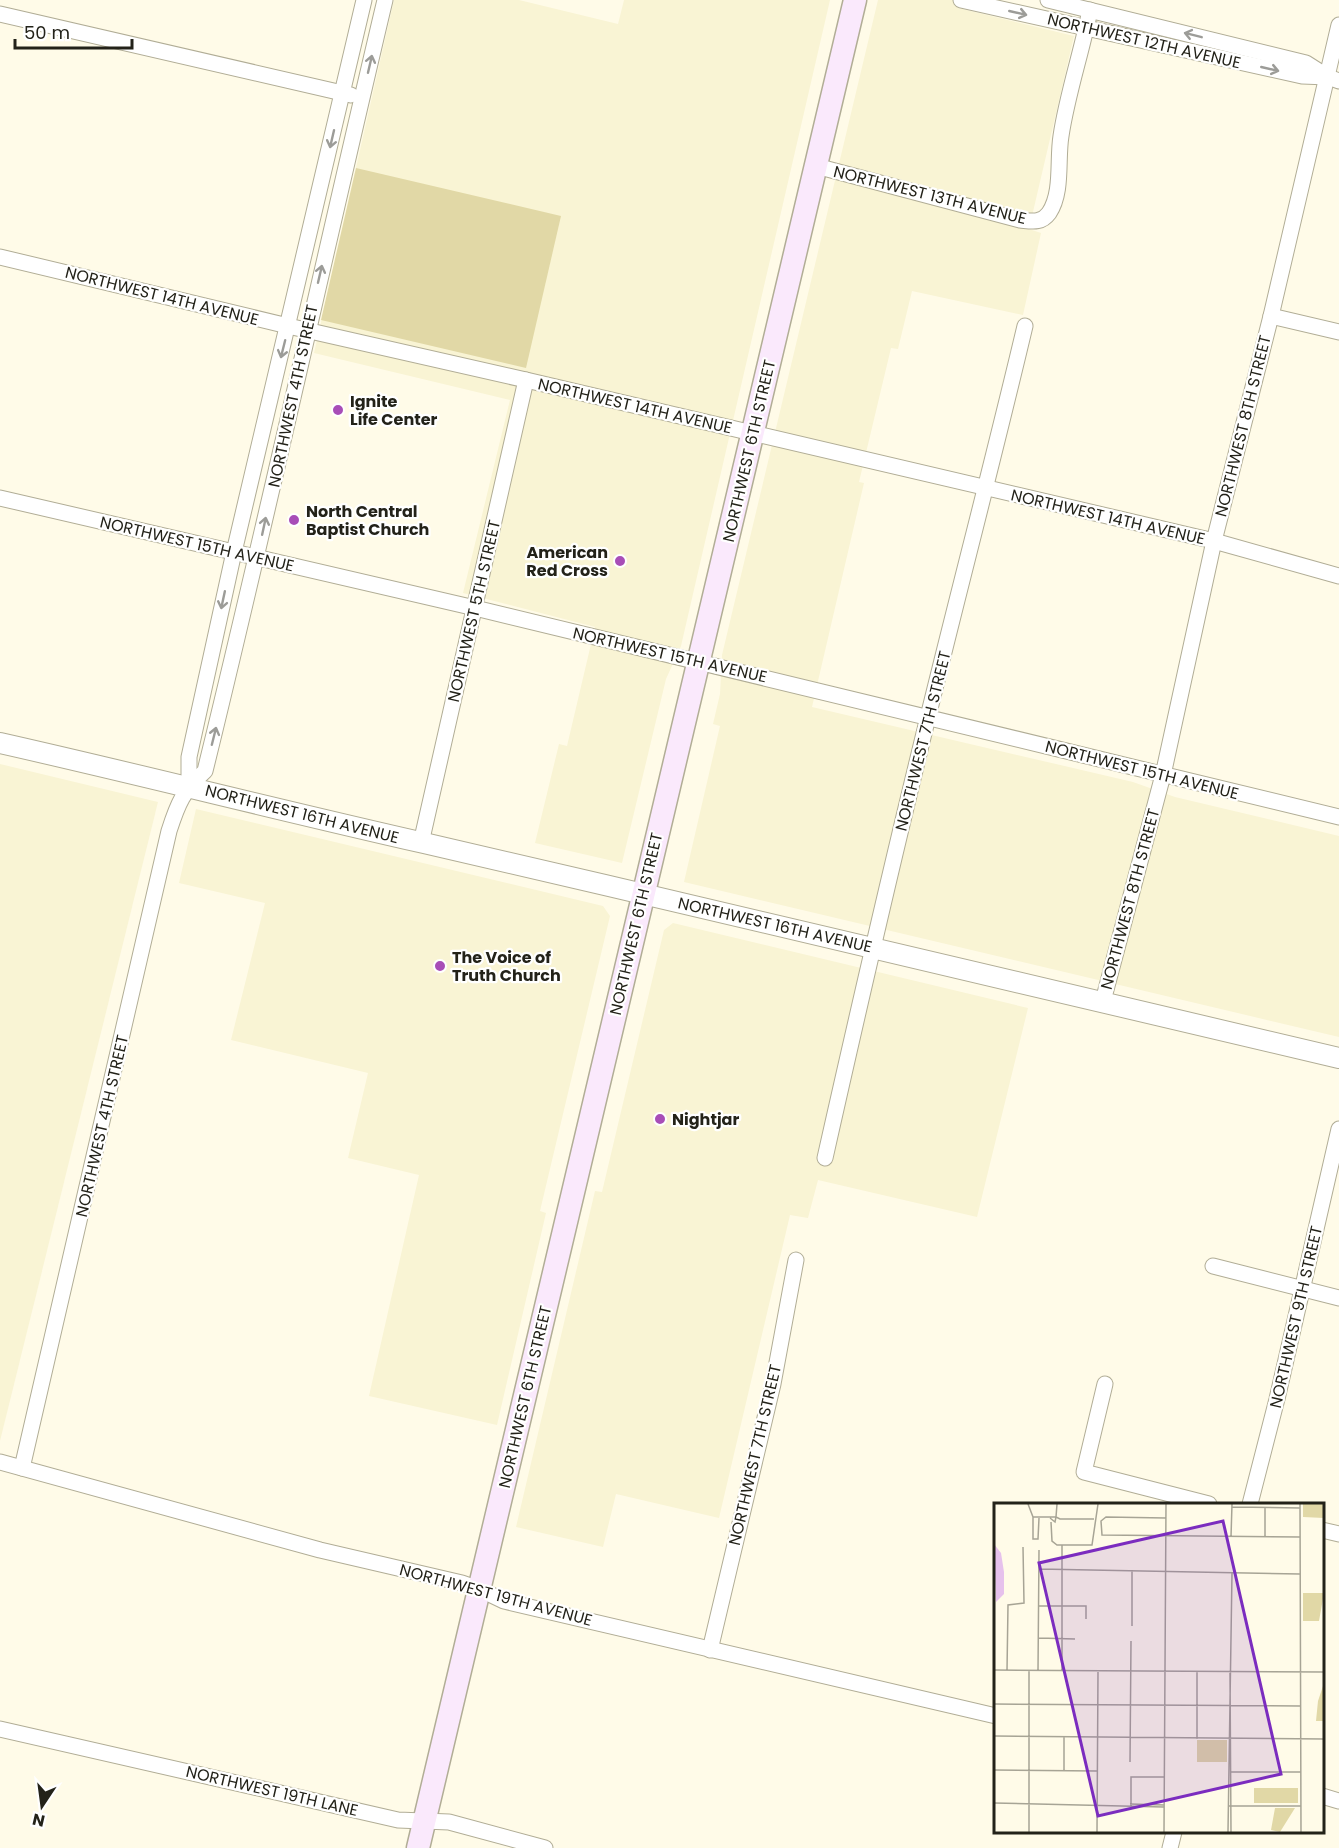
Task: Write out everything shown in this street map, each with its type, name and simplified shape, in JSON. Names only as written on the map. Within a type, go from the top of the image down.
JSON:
[{"type":"main road","name":"NORTHWEST 6TH STREET","points":[[418,1848],[855,0]]},
{"type":"street","name":"NORTHWEST 4TH STREET","points":[[189,786],[189,757],[234,552],[364,0]]},
{"type":"street","name":"NORTHWEST 4TH STREET","points":[[22,1468],[170,831],[176,810],[189,786],[205,771],[258,558],[307,330],[385,0]]},
{"type":"street","name":"NORTHWEST 12TH AVENUE","points":[[961,0],[1302,76],[1333,79]]},
{"type":"street","name":"NORTHWEST 12TH AVENUE","points":[[1048,0],[1306,63],[1333,79]]},
{"type":"street","points":[[1086,28],[1090,10]]},
{"type":"street","points":[[0,14],[362,98]]},
{"type":"street","name":"NORTHWEST 8TH STREET","points":[[1103,1001],[1163,775],[1214,541],[1333,79],[1339,25]]},
{"type":"street","name":"NORTHWEST 13TH AVENUE","points":[[816,166],[1020,220],[1034,222],[1043,220],[1050,211],[1057,190],[1061,135],[1086,28]]},
{"type":"street","name":"NORTHWEST 14TH AVENUE","points":[[0,257],[1214,541],[1339,576]]},
{"type":"street","points":[[1271,316],[1339,332]]},
{"type":"street","name":"NORTHWEST 7TH STREET","points":[[825,1158],[872,948],[928,716],[987,489],[1025,326]]},
{"type":"street","name":"NORTHWEST 5TH STREET","points":[[421,843],[526,380]]},
{"type":"street","name":"NORTHWEST 15TH AVENUE","points":[[0,498],[475,608],[1339,817]]},
{"type":"street","name":"NORTHWEST 16TH AVENUE","points":[[0,743],[1339,1058]]},
{"type":"street","name":"NORTHWEST 9TH STREET","points":[[1250,1503],[1339,1129]]},
{"type":"street","name":"NORTHWEST 7TH STREET","points":[[710,1650],[773,1384],[796,1260]]},
{"type":"street","points":[[1213,1266],[1339,1298]]},
{"type":"street","points":[[1105,1384],[1084,1473],[1205,1503]]},
{"type":"street","name":"NORTHWEST 19TH AVENUE","points":[[0,1462],[309,1547],[479,1589],[504,1601],[994,1716]]},
{"type":"street","points":[[1324,1530],[1339,1534]]},
{"type":"street","name":"NORTHWEST 19TH LANE","points":[[0,1728],[398,1820],[449,1822],[545,1848]]},
{"type":"street","points":[[1324,1796],[1339,1801]]},
{"type":"street","points":[[1170,1848],[1174,1833]]},
{"type":"shaded area","points":[[394,0],[519,0],[618,24],[624,0],[830,0],[681,646],[666,679],[622,863],[535,843],[559,744],[567,746],[595,627],[463,593],[510,400],[314,353]]},
{"type":"shaded area","points":[[878,0],[959,0],[958,8],[1074,36],[1029,229],[1041,233],[1023,315],[912,291],[898,349],[891,348],[859,482],[864,483],[812,707],[1133,782],[1175,797],[1339,836],[1339,1037],[684,882],[720,726],[713,724],[720,694],[722,655]]},
{"type":"shaded area","points":[[356,168],[561,216],[526,368],[321,320]]},
{"type":"shaded area","points":[[0,764],[158,802],[0,1441]]},
{"type":"shaded area","points":[[196,809],[603,906],[610,916],[540,1211],[546,1213],[497,1425],[369,1396],[419,1175],[348,1158],[368,1073],[231,1040],[265,903],[179,883]]},
{"type":"shaded area","points":[[673,923],[1028,1008],[977,1217],[818,1180],[808,1218],[790,1215],[719,1518],[616,1494],[603,1547],[516,1527],[595,1191],[602,1192],[664,930]]},
{"type":"place","name":"Ignite Life Center","points":[[338,410]]},
{"type":"place","name":"North Central Baptist Church","points":[[294,520]]},
{"type":"place","name":"American Red Cross","points":[[620,561]]},
{"type":"place","name":"The Voice of Truth Church","points":[[440,966]]},
{"type":"place","name":"Nightjar","points":[[660,1119]]}]
